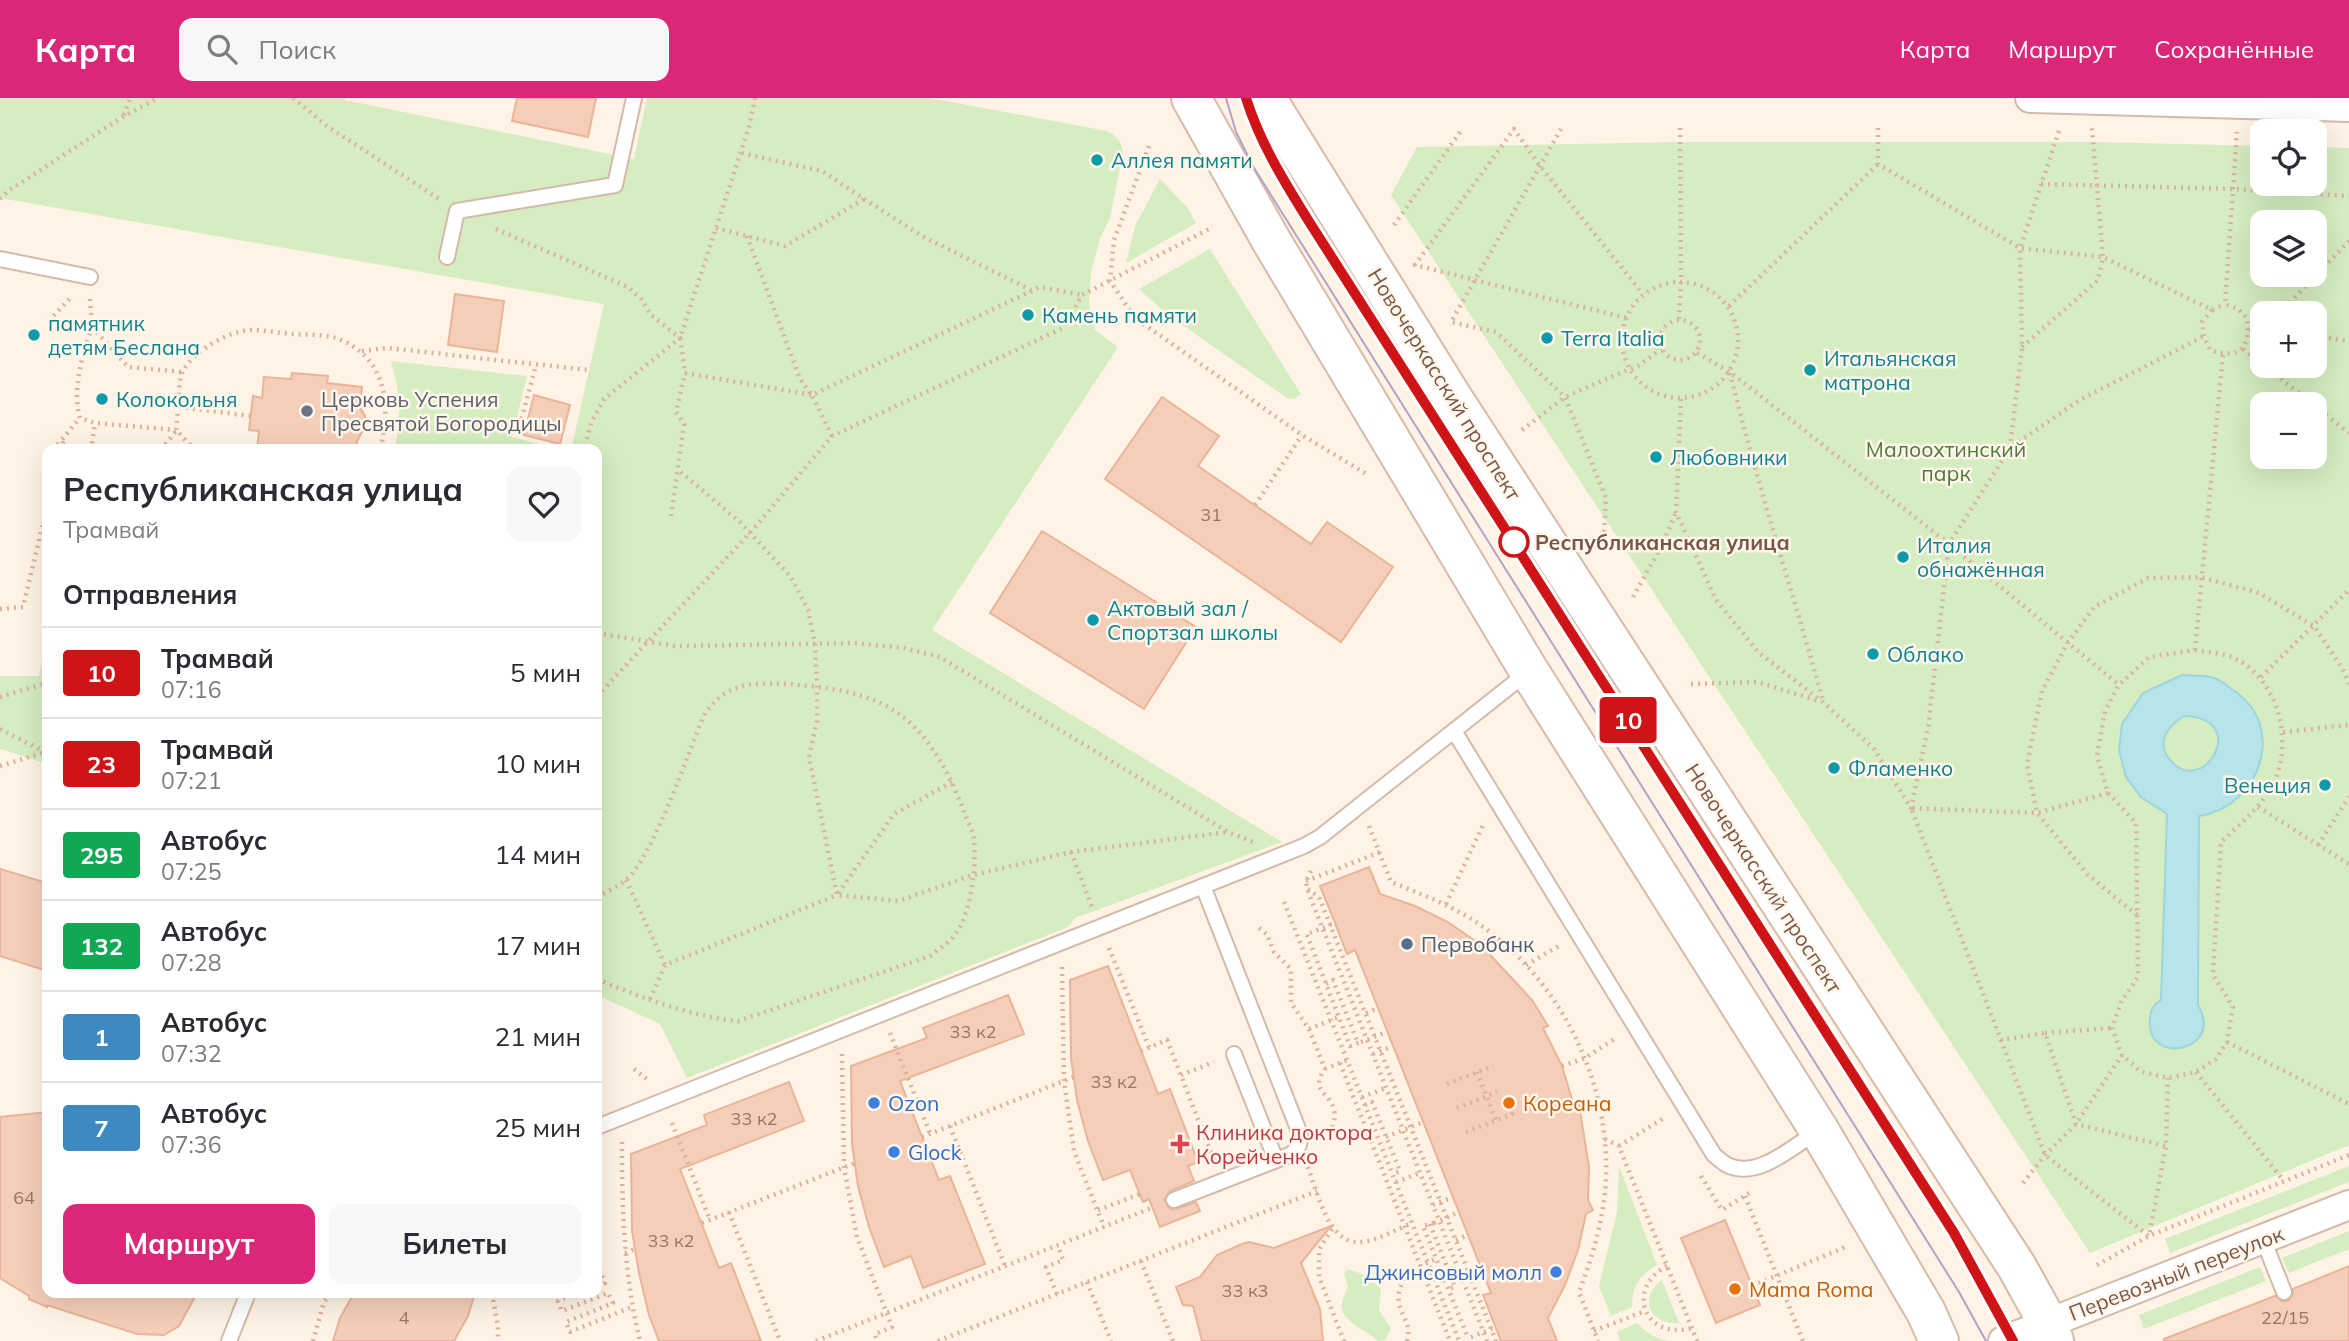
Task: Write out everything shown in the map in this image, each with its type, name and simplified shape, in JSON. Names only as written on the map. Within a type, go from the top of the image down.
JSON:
[{"type":"main road","points":[[1191,98],[1286,265],[1529,671],[1819,1130],[1926,1312],[1939,1341]]},
{"type":"main road","name":"Новочеркасский проспект","points":[[1266,98],[1491,457],[2017,1267],[2051,1332]]},
{"type":"street","points":[[2030,98],[2349,107]]},
{"type":"street","name":"Перевозный переулок","points":[[2003,1341],[2051,1332],[2263,1239],[2349,1205]]},
{"type":"lane","points":[[447,257],[457,211],[615,185],[634,98]]},
{"type":"lane","points":[[0,259],[90,277]]},
{"type":"lane","points":[[602,1125],[1321,837],[1529,671]]},
{"type":"lane","points":[[1454,731],[1714,1155],[1728,1165],[1744,1169],[1762,1166],[1819,1130]]},
{"type":"lane","points":[[1174,1199],[1276,1160],[1292,1153],[1299,1145],[1300,1134],[1203,886]]},
{"type":"lane","points":[[1234,1054],[1276,1160]]},
{"type":"lane","points":[[2263,1239],[2284,1292]]},
{"type":"lane","points":[[229,1341],[246,1298]]},
{"type":"path","points":[[124,116],[130,98]]},
{"type":"path","points":[[0,200],[8,191],[124,116],[158,98]]},
{"type":"path","points":[[671,516],[684,424],[676,412],[685,373],[680,338],[741,153],[755,98]]},
{"type":"path","points":[[1394,226],[1463,128]]},
{"type":"path","points":[[1679,319],[1680,128]]},
{"type":"path","points":[[1729,306],[1878,164],[1878,128]]},
{"type":"path","points":[[2010,449],[2022,348],[2020,248],[2060,128]]},
{"type":"path","points":[[2022,348],[2098,280],[2103,257],[2092,128]]},
{"type":"path","points":[[1626,318],[1415,265],[1514,129],[1540,166],[1643,294]]},
{"type":"path","points":[[1561,129],[1451,323],[1496,332],[1565,397],[1606,498],[1603,552]]},
{"type":"path","points":[[2225,304],[2237,131]]},
{"type":"path","points":[[1149,146],[1114,240],[1110,281],[1135,318],[1302,435],[1370,476]]},
{"type":"path","points":[[741,153],[822,171],[922,236],[1032,291]]},
{"type":"path","points":[[1878,164],[2020,248],[2103,257],[2212,310]]},
{"type":"path","points":[[2041,184],[2234,189],[2349,196]]},
{"type":"path","points":[[716,228],[785,246],[864,199]]},
{"type":"path","points":[[602,690],[750,533],[832,436],[1063,328],[1082,295],[1213,227]]},
{"type":"path","points":[[747,236],[800,379],[812,395],[832,436]]},
{"type":"path","points":[[2292,301],[2349,241]]},
{"type":"path","points":[[80,418],[76,405],[83,352],[92,327],[90,277]]},
{"type":"path","points":[[1681,281],[1708,287],[1729,306],[1740,339],[1730,372],[1709,392],[1681,399],[1660,395],[1643,386],[1629,370],[1622,344],[1626,318],[1643,294],[1661,284],[1681,281]]},
{"type":"path","points":[[685,373],[812,395],[1040,287],[1082,295]]},
{"type":"path","points":[[2225,304],[2238,309],[2247,318],[2249,338],[2243,349],[2233,354],[2210,350],[2204,336],[2202,323],[2212,310],[2225,304]]},
{"type":"path","points":[[1679,319],[1693,324],[1701,337],[1697,353],[1685,360],[1671,359],[1661,349],[1660,336],[1666,324],[1679,319]]},
{"type":"path","points":[[92,327],[128,367],[182,372]]},
{"type":"path","points":[[166,444],[176,430],[182,372],[200,353],[223,338],[248,330],[334,337],[361,351],[378,372],[385,396],[386,427],[382,444]]},
{"type":"path","points":[[1911,808],[1928,728],[1949,544],[2010,449],[2078,401],[2204,336]]},
{"type":"path","points":[[585,444],[590,423],[604,399],[680,338]]},
{"type":"path","points":[[2327,338],[2349,341]]},
{"type":"path","points":[[361,351],[387,348],[589,370]]},
{"type":"path","points":[[1522,430],[1565,397],[1629,370],[1661,349]]},
{"type":"path","points":[[2243,349],[2250,354]]},
{"type":"path","points":[[1697,353],[1730,372],[1949,544],[2119,685]]},
{"type":"path","points":[[2195,650],[2223,354]]},
{"type":"path","points":[[518,432],[536,365]]},
{"type":"path","points":[[1730,372],[1749,450],[1823,702]]},
{"type":"path","points":[[2280,378],[2298,392]]},
{"type":"path","points":[[1633,597],[1661,547],[1676,512],[1681,399]]},
{"type":"path","points":[[179,407],[251,416]]},
{"type":"path","points":[[2327,415],[2349,433]]},
{"type":"path","points":[[80,418],[94,423],[176,430],[189,444]]},
{"type":"path","points":[[59,444],[80,418]]},
{"type":"path","points":[[92,444],[94,423]]},
{"type":"path","points":[[1255,505],[1302,435]]},
{"type":"path","points":[[62,444],[64,438]]},
{"type":"path","points":[[677,469],[750,533],[791,577],[808,610],[815,644],[817,686],[817,721],[808,757],[837,895]]},
{"type":"path","points":[[1676,512],[1716,600],[1759,653],[1823,702],[1874,749],[1911,808],[2045,1155],[2149,1236]]},
{"type":"path","points":[[0,609],[23,607],[42,528]]},
{"type":"path","points":[[2137,915],[2088,875],[2037,813],[2027,764],[2042,691],[2067,644],[2094,607],[2148,578],[2200,577],[2259,593],[2314,626],[2342,668],[2349,684]]},
{"type":"path","points":[[2261,677],[2349,590]]},
{"type":"path","points":[[602,634],[675,646],[854,643],[904,648],[940,657],[1228,832],[1260,844]]},
{"type":"path","points":[[2195,650],[2232,657],[2261,677],[2274,701],[2283,732],[2278,772],[2258,807],[2221,842],[2213,975],[2233,1007],[2227,1042],[2216,1059],[2196,1072],[2168,1078],[2140,1071],[2122,1055],[2112,1027],[2120,1002],[2138,977],[2136,823],[2108,793],[2097,756],[2105,711],[2119,685],[2149,657],[2195,650]]},
{"type":"path","points":[[1691,684],[1758,682],[1823,702]]},
{"type":"path","points":[[0,697],[42,684]]},
{"type":"path","points":[[602,894],[626,880],[641,860],[713,701],[730,690],[750,685],[817,686],[869,697],[902,716],[930,745],[952,782],[974,838],[973,875],[966,916],[954,937],[930,956],[738,1021],[720,1020],[602,981]]},
{"type":"path","points":[[2283,732],[2349,724]]},
{"type":"path","points":[[0,729],[42,750]]},
{"type":"path","points":[[0,766],[42,753]]},
{"type":"path","points":[[837,895],[894,814],[952,782]]},
{"type":"path","points":[[1911,808],[2037,813],[2108,793]]},
{"type":"path","points":[[2318,845],[2349,797]]},
{"type":"path","points":[[2258,807],[2349,864]]},
{"type":"path","points":[[1446,904],[1484,823]]},
{"type":"path","points":[[1369,825],[1391,882],[1446,904],[1493,935],[1526,965],[1550,993],[1585,1058],[1598,1098],[1605,1139],[1606,1178],[1602,1218],[1593,1256],[1579,1292],[1598,1341]]},
{"type":"path","points":[[650,999],[665,964],[837,895],[898,901],[973,875],[1071,852],[1228,832]]},
{"type":"path","points":[[1071,852],[1087,893]]},
{"type":"path","points":[[1306,881],[1380,852]]},
{"type":"path","points":[[626,880],[665,964]]},
{"type":"path","points":[[1487,1341],[1307,889],[1319,897],[1496,1341]]},
{"type":"path","points":[[1284,902],[1460,1341],[1496,1327]]},
{"type":"path","points":[[1298,938],[1335,923]]},
{"type":"path","points":[[1259,928],[1267,934],[1274,953],[1291,969],[1291,1003],[1309,1029],[1325,1069]]},
{"type":"path","points":[[1308,934],[1350,1046],[1387,1032]]},
{"type":"path","points":[[1526,965],[1559,945]]},
{"type":"path","points":[[1115,962],[1149,1047]]},
{"type":"path","points":[[1326,984],[1333,980],[1360,1043]]},
{"type":"path","points":[[1061,982],[1064,1081],[1074,1151],[1104,1227]]},
{"type":"path","points":[[1366,1013],[1378,1008]]},
{"type":"path","points":[[1309,1029],[1339,1017]]},
{"type":"path","points":[[2001,1040],[2112,1027]]},
{"type":"path","points":[[2045,1033],[2076,1125]]},
{"type":"path","points":[[1562,1066],[1585,1058],[1616,1038]]},
{"type":"path","points":[[1141,1051],[1167,1040],[1216,1164]]},
{"type":"path","points":[[2227,1042],[2349,1104]]},
{"type":"path","points":[[1373,1054],[1393,1046]]},
{"type":"path","points":[[896,1049],[930,1133]]},
{"type":"path","points":[[1181,1075],[1234,1054]]},
{"type":"path","points":[[2023,1183],[2045,1155],[2076,1125],[2122,1055]]},
{"type":"path","points":[[1347,1060],[1325,1069],[1320,1077],[1319,1085],[1335,1111],[1335,1121],[1329,1133],[1299,1145],[1332,1229],[1348,1241],[1362,1242],[1412,1223]]},
{"type":"path","points":[[1340,1063],[1450,1341]]},
{"type":"path","points":[[1447,1084],[1493,1066]]},
{"type":"path","points":[[841,1068],[844,1167],[857,1237],[892,1327],[874,1334],[877,1341]]},
{"type":"path","points":[[1477,1072],[1496,1121]]},
{"type":"path","points":[[2196,1072],[2284,1181]]},
{"type":"path","points":[[922,1136],[1074,1077]]},
{"type":"path","points":[[2149,1236],[2166,1146],[2168,1078]]},
{"type":"path","points":[[1362,1097],[1386,1088]]},
{"type":"path","points":[[1457,1108],[1497,1092]]},
{"type":"path","points":[[1365,1105],[1372,1102],[1400,1171],[1392,1174]]},
{"type":"path","points":[[1466,1132],[1512,1114],[1510,1109]]},
{"type":"path","points":[[622,1117],[625,1253],[632,1307],[640,1341]]},
{"type":"path","points":[[1619,1146],[1665,1118]]},
{"type":"path","points":[[1386,1136],[1423,1122]]},
{"type":"path","points":[[2076,1125],[2166,1146]]},
{"type":"path","points":[[950,1126],[1005,1266]]},
{"type":"path","points":[[677,1136],[710,1220]]},
{"type":"path","points":[[1371,1142],[1378,1139]]},
{"type":"path","points":[[1605,1139],[1619,1146],[1697,1341]]},
{"type":"path","points":[[2097,1265],[2149,1236],[2349,1155]]},
{"type":"path","points":[[702,1223],[855,1163]]},
{"type":"path","points":[[1395,1182],[1420,1173]]},
{"type":"path","points":[[938,1341],[1317,1191]]},
{"type":"path","points":[[1098,1210],[1140,1194]]},
{"type":"path","points":[[1745,1196],[1803,1341]]},
{"type":"path","points":[[1433,1205],[1453,1197]]},
{"type":"path","points":[[816,1341],[1174,1199]]},
{"type":"path","points":[[729,1212],[780,1341]]},
{"type":"path","points":[[1459,1212],[1423,1226],[1469,1338]]},
{"type":"path","points":[[1432,1223],[1455,1287],[1448,1289]]},
{"type":"path","points":[[1332,1229],[1319,1249],[1319,1277],[1344,1341]]},
{"type":"path","points":[[1456,1240],[1468,1235]]},
{"type":"path","points":[[1057,1294],[1046,1267],[1063,1260],[1058,1245]]},
{"type":"path","points":[[1752,1286],[1849,1245]]},
{"type":"path","points":[[625,1253],[635,1249]]},
{"type":"path","points":[[1407,1341],[1410,1333],[1399,1305],[1399,1293],[1406,1277],[1420,1265],[1436,1259]]},
{"type":"path","points":[[1141,1261],[1173,1341]]},
{"type":"path","points":[[1667,1266],[1655,1272],[1646,1283],[1643,1297],[1646,1311],[1653,1322],[1665,1330],[1678,1332],[1692,1328]]},
{"type":"path","points":[[1087,1282],[1111,1341]]},
{"type":"path","points":[[602,1295],[608,1293],[612,1303],[566,1322],[570,1332],[632,1307]]},
{"type":"path","points":[[323,1298],[324,1302]]},
{"type":"path","points":[[313,1341],[327,1298]]},
{"type":"path","points":[[493,1298],[498,1341]]},
{"type":"path","points":[[566,1298],[558,1301],[562,1311],[595,1298]]},
{"type":"path","points":[[1594,1331],[1646,1311]]},
{"type":"green space","points":[[0,98],[345,98],[634,159],[647,98],[930,98],[1107,131],[1118,139],[1123,152],[1110,218],[1100,238],[1091,272],[1089,304],[1095,330],[1118,347],[932,630],[1282,842],[1075,918],[1068,927],[687,1078],[660,1024],[602,997],[602,444],[572,444],[604,304],[0,198]]},
{"type":"green space","name":"Малоохтинский парк","points":[[1676,142],[2096,142],[2250,146],[2250,196],[2327,196],[2327,147],[2349,148],[2349,1145],[2090,1253],[1391,195],[1417,147]]},
{"type":"green space","points":[[1160,179],[1187,207],[1196,223],[1126,263],[1135,226]]},
{"type":"green space","points":[[1210,249],[1301,394],[1294,399],[1287,398],[1168,315],[1139,289]]},
{"type":"green space","points":[[391,361],[527,376],[512,437],[538,444],[396,444],[399,405]]},
{"type":"green space","points":[[42,660],[42,762],[0,749],[0,676],[39,676]]},
{"type":"green space","points":[[1619,1166],[1657,1265],[1638,1282],[1633,1293],[1632,1307],[1611,1316],[1599,1286],[1617,1212]]},
{"type":"green space","points":[[2349,1166],[2349,1182],[2170,1253],[2165,1239]]},
{"type":"green space","points":[[2349,1231],[2349,1249],[2289,1273],[2282,1258]]},
{"type":"green space","points":[[2260,1267],[2266,1281],[2144,1329],[2139,1315]]},
{"type":"green space","points":[[1348,1269],[1367,1276],[1381,1289],[1379,1310],[1391,1328],[1385,1340],[1378,1341],[1344,1315],[1342,1302],[1348,1286],[1344,1274]]},
{"type":"green space","points":[[1662,1280],[1679,1323],[1660,1320],[1650,1309],[1650,1294]]},
{"type":"green space","points":[[1637,1323],[1652,1335],[1669,1341],[1620,1341],[1617,1332]]},
{"type":"water","points":[[2182,675],[2217,679],[2250,705],[2260,723],[2263,743],[2260,763],[2252,781],[2238,797],[2221,809],[2199,816],[2198,1005],[2204,1021],[2201,1033],[2194,1043],[2182,1048],[2159,1044],[2151,1034],[2151,1012],[2161,1000],[2167,814],[2141,797],[2126,777],[2119,750],[2122,724],[2143,693]],"holes":[[[2184,716],[2204,720],[2215,729],[2218,741],[2215,753],[2207,764],[2196,770],[2183,769],[2170,760],[2166,753],[2165,735]]]},
{"type":"building","points":[[517,98],[596,98],[588,137],[512,121]]},
{"type":"building","points":[[455,294],[504,301],[497,352],[448,345]]},
{"type":"building","name":"Церковь Успения Пресвятой Богородицы","points":[[292,373],[328,376],[327,383],[362,387],[360,407],[365,416],[365,426],[357,444],[258,444],[259,431],[249,430],[253,396],[262,398],[264,377],[291,379]]},
{"type":"building","points":[[534,395],[570,405],[560,444],[524,435]]},
{"type":"building","points":[[1162,397],[1219,436],[1198,466],[1311,544],[1327,522],[1393,567],[1341,642],[1105,479]]},
{"type":"building","name":"Актовый зал / Спортзал школы","points":[[1042,531],[1196,627],[1144,709],[990,613]]},
{"type":"building","points":[[1369,867],[1380,894],[1415,906],[1448,922],[1478,943],[1485,940],[1491,956],[1532,1000],[1548,1026],[1543,1028],[1562,1066],[1574,1106],[1579,1105],[1589,1167],[1588,1200],[1593,1210],[1586,1214],[1578,1250],[1565,1285],[1548,1318],[1557,1341],[1501,1341],[1483,1295],[1491,1293],[1355,950],[1347,954],[1320,886]]},
{"type":"building","points":[[0,869],[42,882],[42,969],[0,956]]},
{"type":"building","points":[[1108,966],[1158,1094],[1170,1089],[1198,1162],[1188,1166],[1194,1181],[1170,1191],[1164,1199],[1173,1210],[1196,1202],[1200,1211],[1160,1227],[1149,1199],[1143,1202],[1130,1170],[1103,1180],[1088,1141],[1077,1100],[1071,1058],[1070,980]]},
{"type":"building","points":[[1008,995],[1024,1034],[900,1081],[939,1180],[950,1176],[985,1264],[923,1288],[911,1256],[884,1267],[869,1227],[858,1186],[852,1144],[851,1066],[927,1038],[923,1028]]},
{"type":"building","points":[[789,1082],[804,1121],[680,1169],[719,1268],[731,1263],[761,1341],[659,1341],[649,1315],[632,1231],[631,1154],[707,1125],[704,1115]]},
{"type":"building","points":[[42,1113],[42,1298],[194,1298],[179,1326],[164,1335],[137,1334],[47,1307],[29,1299],[29,1296],[0,1278],[0,1117]]},
{"type":"building","points":[[1725,1220],[1760,1305],[1716,1323],[1681,1238]]},
{"type":"building","points":[[1331,1226],[1301,1263],[1320,1309],[1323,1341],[1202,1341],[1193,1306],[1183,1305],[1176,1287],[1200,1277],[1217,1255],[1242,1244],[1249,1242],[1274,1248]]},
{"type":"building","points":[[2349,1266],[2349,1341],[2164,1341],[2275,1296],[2282,1301],[2288,1301],[2293,1289]]},
{"type":"building","points":[[351,1298],[473,1298],[468,1316],[454,1341],[333,1341],[340,1318]]},
{"type":"tram line","points":[[1226,98],[1236,132],[1254,168],[1959,1292],[1986,1341]]},
{"type":"tram line","points":[[1246,98],[1265,146],[1308,221],[1954,1233],[2013,1341]]},
{"type":"tram line","name":"10","points":[[1246,98],[1255,126],[1271,159],[1308,220],[1954,1233],[1983,1281],[2013,1341]]},
{"type":"place","name":"Аллея памяти","points":[[1097,160]]},
{"type":"place","name":"Камень памяти","points":[[1028,315]]},
{"type":"place","name":"памятник детям Беслана","points":[[34,335]]},
{"type":"place","name":"Terra Italia","points":[[1547,338]]},
{"type":"place","name":"Итальянская матрона","points":[[1810,370]]},
{"type":"place","name":"Колокольня","points":[[102,399]]},
{"type":"place","name":"Церковь Успения Пресвятой Богородицы","points":[[307,411]]},
{"type":"place","name":"Любовники","points":[[1656,457]]},
{"type":"place","name":"Республиканская улица","points":[[1514,542]]},
{"type":"place","name":"Италия обнажённая","points":[[1903,557]]},
{"type":"place","name":"Актовый зал / Спортзал школы","points":[[1093,620]]},
{"type":"place","name":"Облако","points":[[1873,654]]},
{"type":"place","name":"Фламенко","points":[[1834,768]]},
{"type":"place","name":"Венеция","points":[[2325,785]]},
{"type":"place","name":"Первобанк","points":[[1407,944]]},
{"type":"place","name":"Ozon","points":[[874,1103]]},
{"type":"place","name":"Кореана","points":[[1509,1103]]},
{"type":"place","name":"Клиника доктора Корейченко","points":[[1180,1144]]},
{"type":"place","name":"Glock","points":[[894,1152]]},
{"type":"place","name":"Джинсовый молл","points":[[1556,1272]]},
{"type":"place","name":"Mama Roma","points":[[1735,1289]]}]
